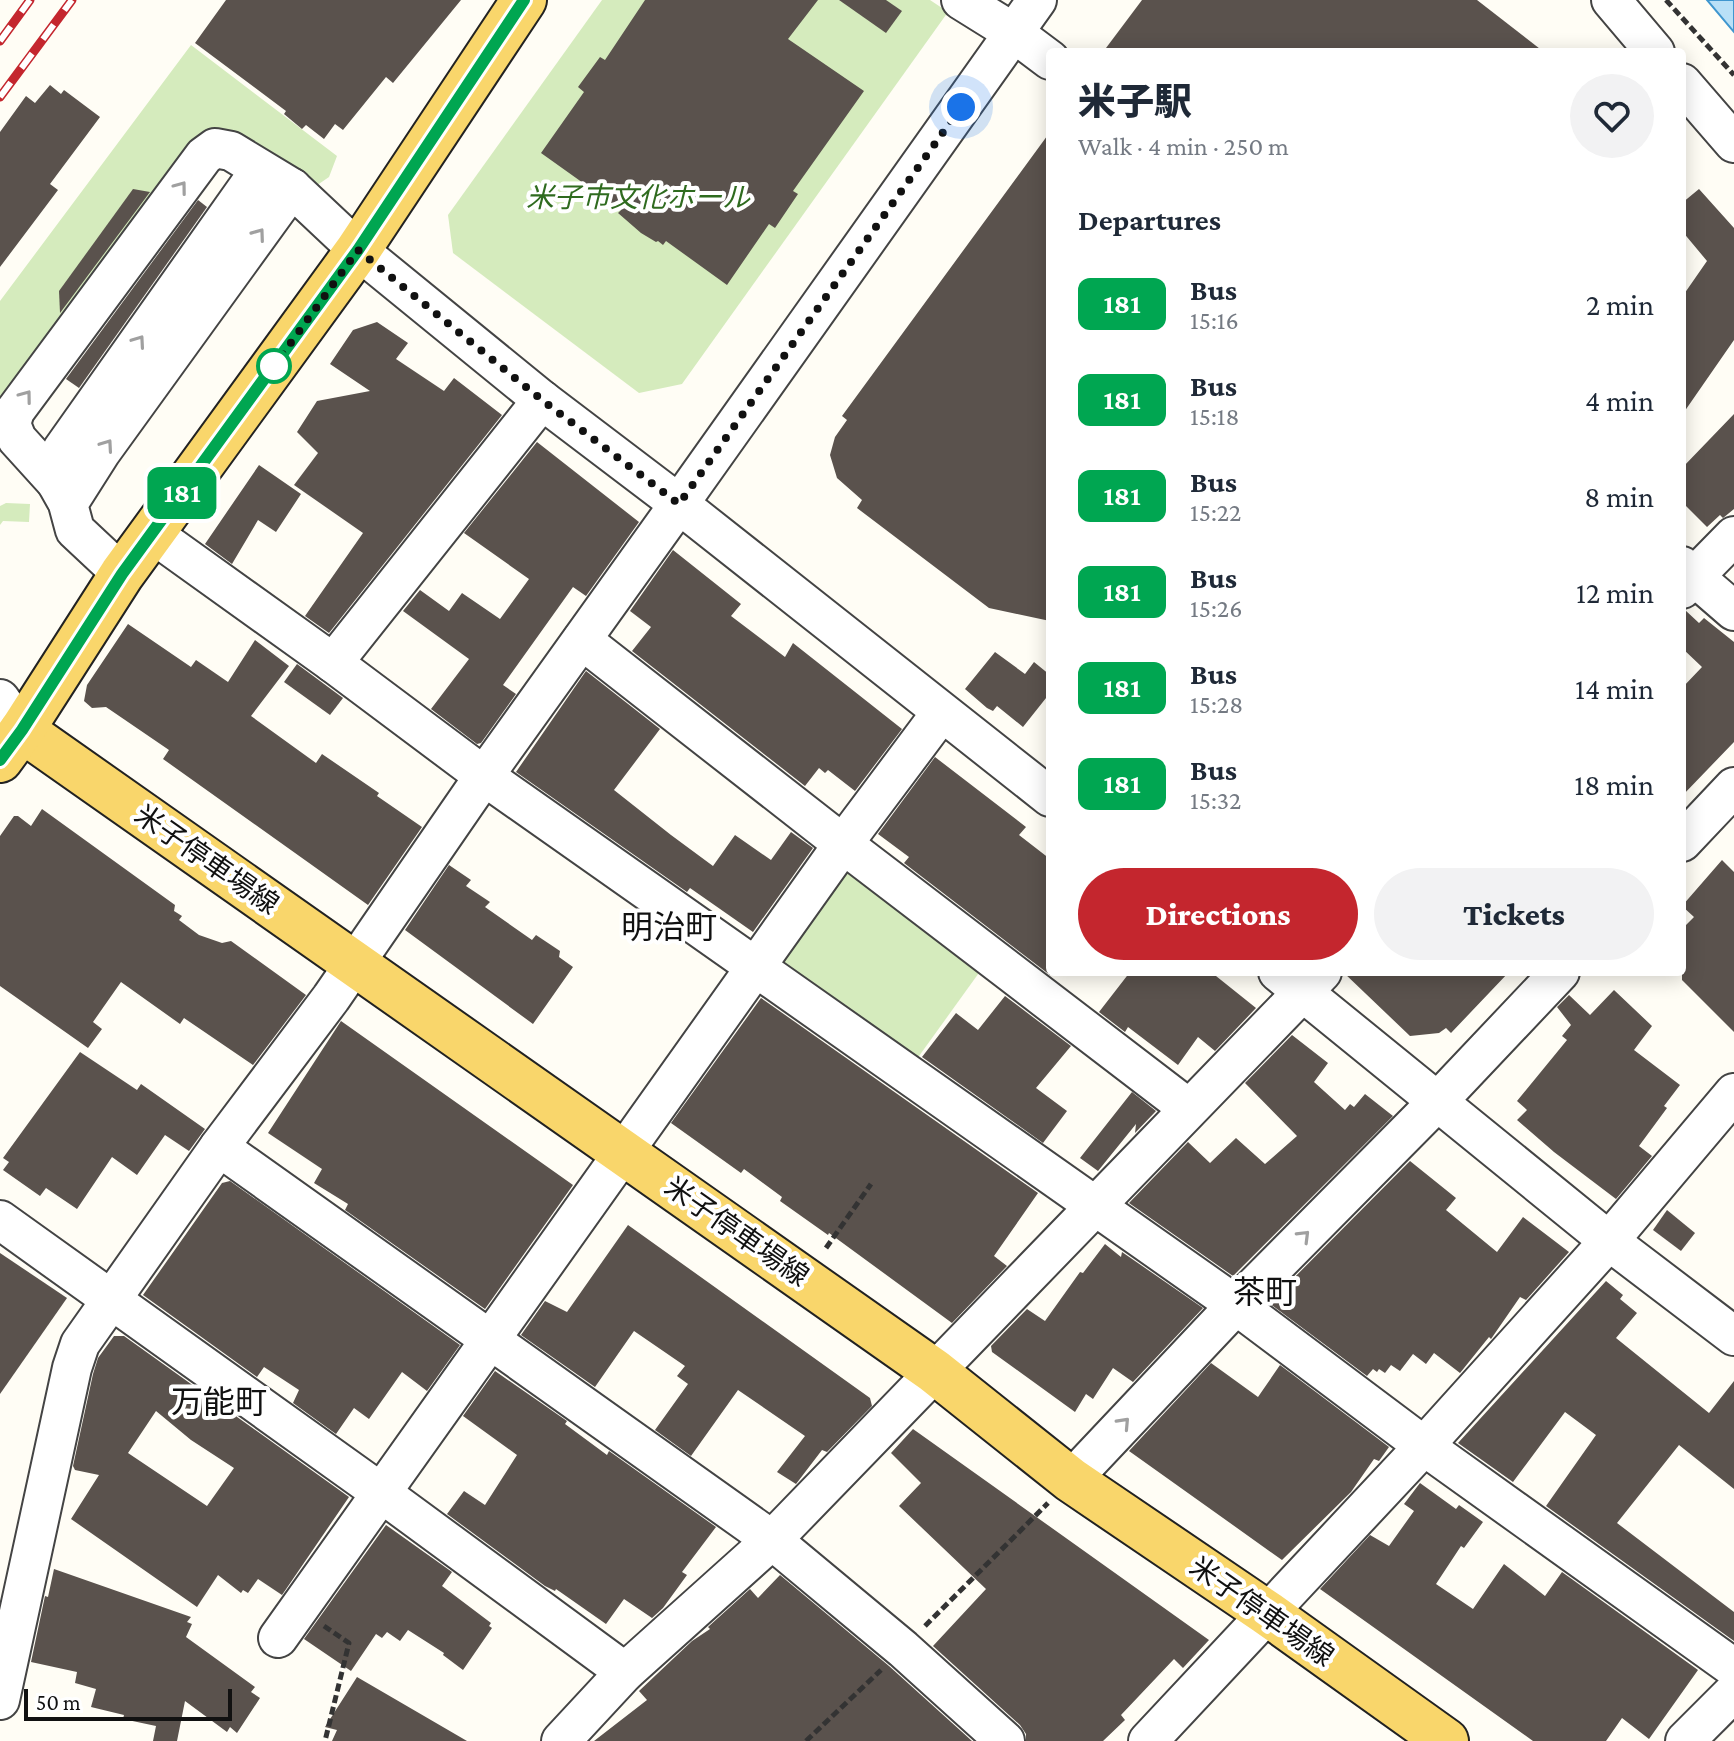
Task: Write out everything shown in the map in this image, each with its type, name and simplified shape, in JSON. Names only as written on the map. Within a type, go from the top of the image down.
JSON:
[{"type":"main road","points":[[6,727],[153,534],[358,250],[508,6]]},
{"type":"main road","name":"米子停車場線","points":[[6,727],[355,962],[624,1151],[934,1371],[1071,1480],[1267,1613],[1446,1741]]},
{"type":"street","points":[[961,0],[1046,57]]},
{"type":"street","points":[[0,1700],[72,1368],[80,1344],[355,962],[1037,0]]},
{"type":"street","points":[[1611,0],[1652,48]]},
{"type":"street","points":[[1686,88],[1734,143]]},
{"type":"street","points":[[62,493],[17,439],[11,424],[15,411],[204,156],[215,148],[231,151],[292,188],[358,250],[542,400],[679,504],[1046,794]]},
{"type":"street","points":[[122,574],[75,530],[62,493],[62,450],[260,170]]},
{"type":"street","points":[[62,493],[101,452],[292,188]]},
{"type":"street","points":[[333,663],[542,400]]},
{"type":"street","points":[[153,534],[484,776],[1236,1305],[1424,1446],[1734,1668]]},
{"type":"street","points":[[1734,536],[1686,578],[1734,611]]},
{"type":"street","points":[[582,640],[1188,1108]]},
{"type":"street","points":[[288,1623],[843,844],[941,713]]},
{"type":"street","points":[[1686,838],[1734,787]]},
{"type":"street","points":[[1071,1480],[1236,1305],[1438,1101],[1556,976]]},
{"type":"street","points":[[561,1741],[625,1672],[772,1540],[1188,1108],[1301,979],[1438,1101],[1609,1241],[1734,1336]]},
{"type":"street","points":[[1148,1741],[1424,1446],[1609,1241],[1734,1093]]},
{"type":"street","points":[[219,1147],[772,1540],[903,1649],[1005,1741]]},
{"type":"street","points":[[0,1220],[625,1672]]},
{"type":"street","points":[[1685,1741],[1734,1692]]},
{"type":"path","points":[[1666,0],[1734,75]]},
{"type":"path","points":[[826,1248],[871,1184]]},
{"type":"path","points":[[806,1741],[903,1649],[1071,1480]]},
{"type":"path","points":[[288,1623],[349,1643],[325,1741]]},
{"type":"green space","name":"米子市文化ホール","points":[[602,0],[930,0],[948,12],[682,384],[639,393],[453,253],[448,215]]},
{"type":"green space","points":[[191,45],[337,156],[329,177],[307,192],[238,146],[0,421],[0,301]]},
{"type":"green space","points":[[6,503],[30,504],[29,522],[3,521],[0,525],[0,506]]},
{"type":"green space","points":[[853,871],[981,970],[914,1063],[784,969],[782,954],[841,873]]},
{"type":"water","points":[[1707,0],[1734,0],[1734,32]]},
{"type":"building","points":[[226,0],[461,0],[393,83],[386,77],[343,130],[335,124],[324,139],[306,125],[302,129],[284,114],[286,111],[195,43]]},
{"type":"building","points":[[645,0],[818,0],[788,39],[864,91],[793,191],[798,194],[775,228],[769,224],[727,285],[666,241],[663,245],[641,233],[618,213],[621,210],[541,153],[584,92],[578,87],[600,57],[605,60]]},
{"type":"building","points":[[839,0],[886,0],[902,11],[886,33]]},
{"type":"building","points":[[1142,0],[1477,0],[1539,48],[1106,48]]},
{"type":"building","points":[[50,85],[61,94],[64,90],[100,117],[50,184],[58,190],[0,267],[0,132],[26,96],[35,103]]},
{"type":"building","points":[[1046,137],[1046,620],[989,608],[857,508],[862,500],[837,478],[830,455],[835,437],[847,420],[842,416]]},
{"type":"building","points":[[133,189],[150,192],[60,313],[59,291]]},
{"type":"building","points":[[1699,189],[1734,228],[1734,340],[1686,409],[1686,291],[1707,261],[1686,236],[1686,200]]},
{"type":"building","points":[[198,200],[207,207],[79,388],[66,379]]},
{"type":"building","points":[[377,322],[408,343],[396,359],[444,391],[454,378],[502,415],[329,633],[305,616],[363,533],[294,485],[318,453],[297,432],[317,401],[370,391],[330,364],[353,330]]},
{"type":"building","points":[[1734,414],[1734,509],[1723,518],[1720,515],[1707,527],[1686,506],[1686,464]]},
{"type":"building","points":[[537,442],[639,522],[586,596],[573,587],[503,685],[516,694],[481,743],[477,744],[431,709],[469,659],[403,611],[420,590],[449,611],[462,593],[500,619],[529,579],[464,533]]},
{"type":"building","points":[[259,465],[301,494],[276,532],[258,520],[232,564],[205,544]]},
{"type":"building","points":[[673,550],[741,604],[731,616],[785,657],[793,643],[902,729],[855,791],[828,770],[825,773],[819,768],[805,786],[632,651],[651,627],[630,611]]},
{"type":"building","points":[[1686,611],[1699,623],[1704,618],[1734,642],[1734,742],[1686,792],[1686,684],[1702,667],[1686,652]]},
{"type":"building","points":[[128,624],[191,667],[196,660],[228,682],[255,640],[289,666],[251,716],[316,763],[322,754],[422,827],[368,905],[163,759],[169,750],[106,707],[92,708],[84,701],[87,685]]},
{"type":"building","points":[[995,652],[1025,674],[1034,662],[1046,672],[1046,698],[1023,727],[997,706],[993,711],[987,708],[965,689]]},
{"type":"building","points":[[297,664],[343,698],[330,715],[284,682]]},
{"type":"building","points":[[586,671],[660,729],[614,790],[671,835],[713,866],[735,835],[771,860],[791,832],[813,848],[753,932],[690,888],[687,892],[516,772]]},
{"type":"building","points":[[935,757],[1026,827],[1019,835],[1046,856],[1046,972],[904,863],[909,857],[878,834]]},
{"type":"building","points":[[42,809],[175,905],[174,911],[182,916],[179,920],[199,935],[222,943],[231,941],[306,995],[253,1065],[184,1018],[180,1024],[121,982],[93,1022],[102,1029],[88,1048],[0,986],[0,836],[14,816],[31,826]]},
{"type":"building","points":[[1722,860],[1734,872],[1734,1032],[1682,980],[1682,976],[1686,976],[1686,925],[1694,917],[1686,910],[1686,901]]},
{"type":"building","points":[[449,865],[471,880],[466,886],[490,902],[485,907],[532,940],[536,935],[560,951],[559,957],[573,967],[533,1024],[405,930]]},
{"type":"building","points":[[1127,976],[1216,976],[1256,1008],[1215,1051],[1198,1037],[1178,1065],[1128,1027],[1125,1032],[1099,1012]]},
{"type":"building","points":[[1347,976],[1505,976],[1451,1033],[1446,1028],[1439,1033],[1410,1036]]},
{"type":"building","points":[[1614,990],[1652,1026],[1634,1050],[1680,1085],[1639,1146],[1652,1156],[1616,1199],[1517,1120],[1527,1110],[1517,1101],[1567,1040],[1562,1036],[1571,1025],[1557,1007],[1569,995],[1590,1015]]},
{"type":"building","points":[[1005,996],[1071,1046],[1036,1088],[1067,1111],[1043,1143],[922,1057],[956,1013],[978,1030]]},
{"type":"building","points":[[761,998],[1038,1193],[994,1256],[1007,1266],[952,1323],[780,1201],[782,1197],[744,1169],[741,1173],[671,1123]]},
{"type":"building","points":[[341,1021],[573,1185],[485,1309],[345,1210],[348,1204],[314,1183],[322,1169],[268,1133]]},
{"type":"building","points":[[1292,1035],[1328,1063],[1314,1082],[1345,1110],[1350,1104],[1354,1107],[1365,1094],[1393,1116],[1233,1276],[1129,1203],[1188,1142],[1210,1163],[1236,1138],[1265,1164],[1297,1136],[1245,1083]]},
{"type":"building","points":[[80,1052],[137,1090],[141,1084],[205,1129],[189,1151],[165,1135],[137,1175],[112,1157],[77,1209],[46,1188],[40,1196],[3,1170],[9,1162],[3,1158]]},
{"type":"building","points":[[1132,1092],[1156,1111],[1135,1133],[1136,1124],[1098,1171],[1080,1158]]},
{"type":"building","points":[[1410,1161],[1456,1198],[1446,1210],[1497,1252],[1523,1217],[1569,1252],[1526,1300],[1520,1297],[1491,1339],[1489,1337],[1460,1373],[1434,1353],[1426,1364],[1413,1354],[1400,1371],[1391,1365],[1385,1373],[1373,1369],[1367,1376],[1269,1303]]},
{"type":"building","points":[[230,1181],[460,1345],[427,1391],[402,1372],[369,1419],[354,1408],[336,1434],[293,1403],[299,1390],[264,1367],[257,1377],[143,1295],[222,1183]]},
{"type":"building","points":[[1667,1210],[1695,1233],[1681,1251],[1653,1230]]},
{"type":"building","points":[[628,1225],[870,1398],[872,1406],[827,1452],[822,1450],[796,1484],[777,1472],[805,1436],[738,1390],[691,1456],[655,1430],[688,1384],[677,1376],[685,1366],[634,1331],[595,1387],[521,1335],[545,1301],[567,1312]]},
{"type":"building","points":[[1105,1244],[1121,1257],[1122,1252],[1203,1308],[1133,1382],[1113,1368],[1093,1399],[1086,1394],[1075,1412],[992,1352],[991,1346],[1027,1309],[1045,1321],[1080,1272],[1083,1273]]},
{"type":"building","points":[[0,1253],[67,1298],[0,1394]]},
{"type":"building","points":[[1606,1281],[1623,1295],[1620,1299],[1637,1313],[1616,1338],[1709,1413],[1734,1381],[1734,1489],[1679,1445],[1617,1523],[1734,1612],[1734,1641],[1546,1506],[1596,1435],[1565,1412],[1513,1482],[1458,1443]]},
{"type":"building","points":[[114,1336],[124,1336],[349,1497],[282,1595],[258,1579],[248,1593],[243,1590],[241,1593],[218,1575],[197,1607],[71,1519],[99,1475],[75,1470],[73,1466],[98,1358]],"holes":[[[156,1411],[191,1440],[234,1468],[207,1506],[128,1453]]]},
{"type":"building","points":[[1211,1363],[1258,1397],[1280,1365],[1389,1447],[1379,1461],[1374,1459],[1351,1492],[1282,1560],[1129,1451]]},
{"type":"building","points":[[495,1371],[567,1421],[565,1424],[607,1455],[609,1451],[716,1527],[682,1572],[687,1575],[652,1618],[624,1599],[606,1624],[556,1589],[545,1586],[447,1514],[464,1491],[485,1505],[517,1455],[463,1416]]},
{"type":"building","points":[[913,1429],[1209,1640],[1183,1668],[1174,1659],[1121,1715],[1125,1720],[1103,1741],[1026,1741],[1026,1734],[1020,1725],[933,1646],[986,1589],[899,1506],[921,1483],[891,1453]]},
{"type":"building","points":[[1420,1483],[1456,1509],[1459,1505],[1483,1522],[1464,1548],[1461,1546],[1436,1584],[1473,1609],[1504,1564],[1545,1596],[1562,1572],[1698,1670],[1649,1739],[1622,1718],[1606,1741],[1533,1741],[1320,1589],[1370,1535],[1389,1546],[1414,1511],[1404,1504]]},
{"type":"building","points":[[386,1525],[452,1572],[442,1586],[491,1623],[489,1626],[492,1628],[463,1670],[444,1653],[408,1630],[400,1641],[387,1632],[382,1638],[376,1634],[351,1671],[304,1639]]},
{"type":"building","points":[[54,1569],[191,1617],[187,1622],[192,1624],[186,1637],[255,1687],[251,1692],[260,1698],[237,1733],[230,1727],[227,1732],[185,1701],[177,1741],[153,1741],[156,1726],[123,1719],[124,1715],[91,1707],[96,1689],[75,1683],[77,1672],[31,1662]]},
{"type":"building","points":[[780,1575],[889,1666],[972,1741],[594,1741],[647,1700],[639,1691],[750,1589],[758,1598]]},
{"type":"building","points":[[357,1677],[467,1741],[332,1741],[337,1730],[325,1727]]},
{"type":"railway","points":[[0,41],[30,0]]},
{"type":"railway","points":[[0,97],[72,0]]},
{"type":"bus line","name":"181","points":[[0,760],[122,574],[358,250],[524,0]]},
{"type":"district","name":"明治町","points":[[669,927]]},
{"type":"district","name":"茶町","points":[[1265,1292]]},
{"type":"district","name":"万能町","points":[[219,1402]]},
{"type":"route","points":[[274,366],[358,250],[542,400],[679,504],[961,107]]}]
